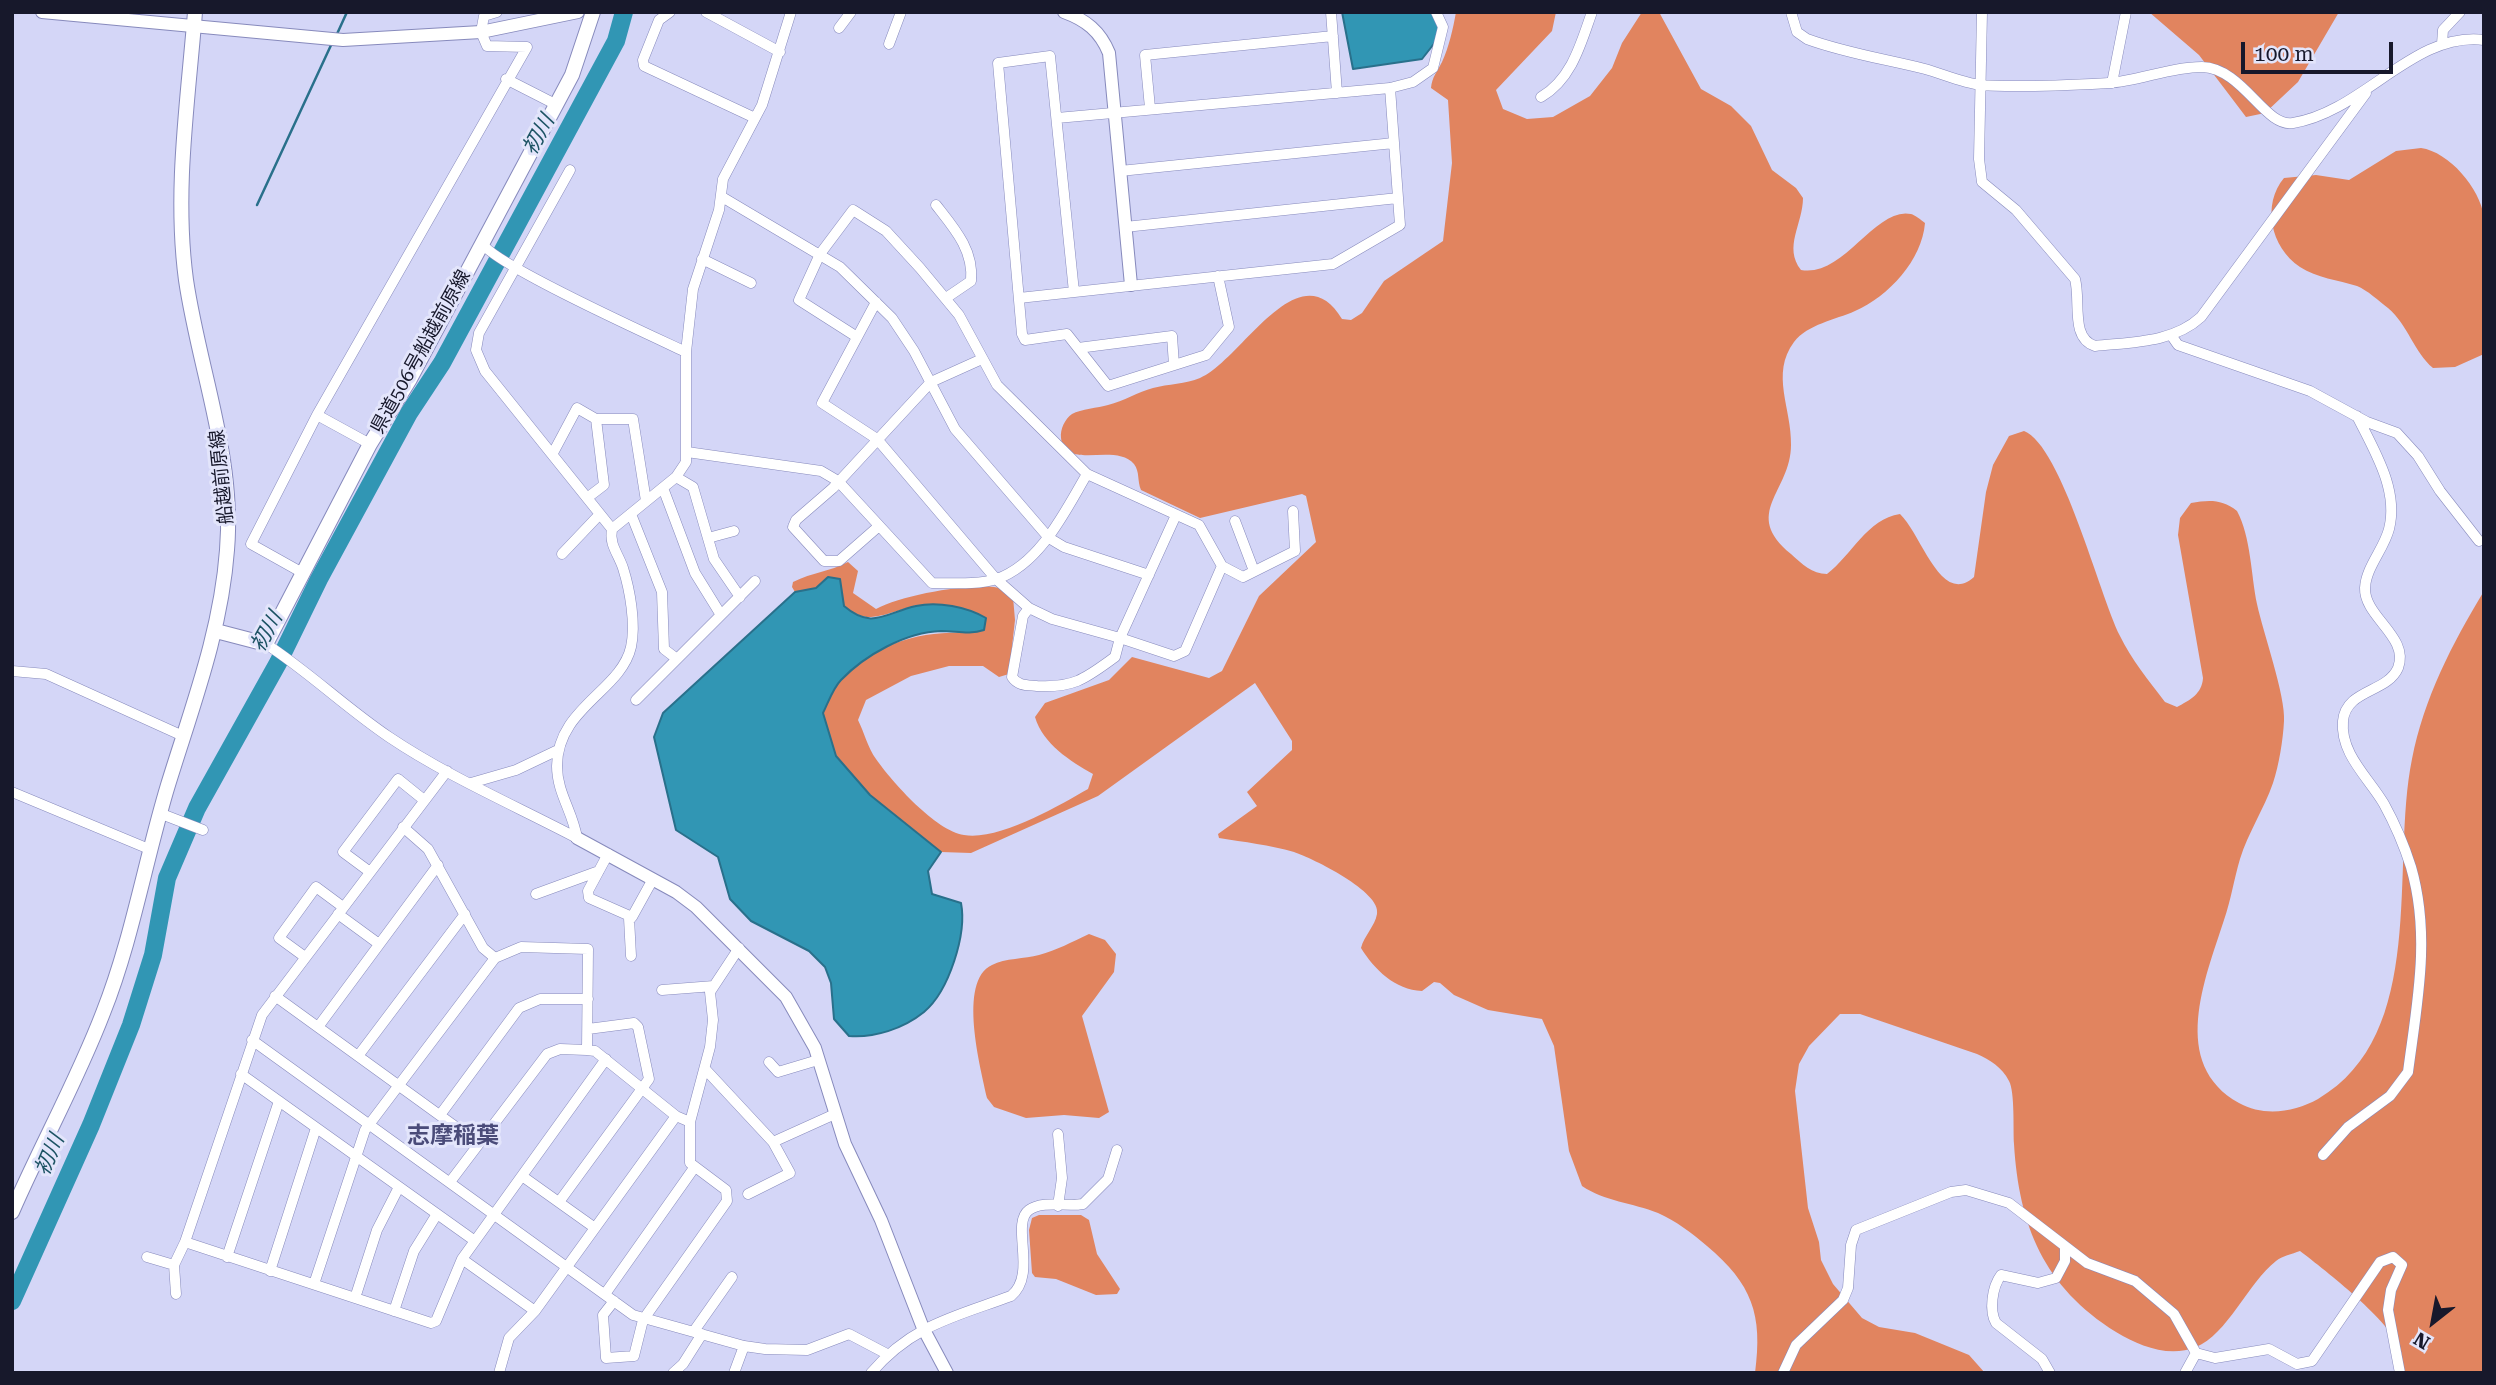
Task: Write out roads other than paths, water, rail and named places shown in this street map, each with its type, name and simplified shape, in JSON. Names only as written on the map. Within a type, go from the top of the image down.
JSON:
[{"type":"main road","name":"県道506号船越前原線","points":[[265,644],[370,444],[484,247],[572,75],[593,12]]},
{"type":"main road","name":"船越前原線","points":[[12,1212],[103,1013],[128,932],[159,813],[216,631],[228,548],[226,497],[218,430],[196,336],[181,232],[181,189],[194,19]]},
{"type":"main road","points":[[216,631],[265,644]]},
{"type":"street","points":[[42,12],[194,19],[343,40],[481,32],[578,12]]},
{"type":"street","points":[[301,572],[251,544],[317,415],[506,79],[527,47],[487,46],[481,32],[484,16],[497,12]]},
{"type":"street","points":[[670,12],[659,20],[643,60],[644,66],[755,118]]},
{"type":"street","points":[[706,12],[780,52]]},
{"type":"street","points":[[839,28],[851,12]]},
{"type":"street","points":[[889,44],[901,12]]},
{"type":"street","points":[[1064,12],[1084,15],[1102,36],[1109,53],[1131,285]]},
{"type":"street","points":[[1331,12],[1337,93]]},
{"type":"street","points":[[1056,118],[1390,89],[1413,82],[1433,68],[1443,27],[1436,12]]},
{"type":"street","points":[[1541,97],[1558,85],[1571,65],[1592,12]]},
{"type":"street","points":[[1791,12],[1797,32],[1807,39],[1980,85],[2112,82],[2163,70],[2216,68],[2229,74],[2274,117],[2290,124],[2318,115],[2366,93],[2415,55],[2442,44],[2474,38],[2484,40]]},
{"type":"street","points":[[1982,12],[1979,159],[1982,182],[2016,210],[2075,279],[2079,293],[2080,335],[2085,343],[2095,346],[2171,335],[2189,328],[2201,317],[2366,93]]},
{"type":"street","points":[[2112,82],[2126,12]]},
{"type":"street","points":[[2442,44],[2443,30],[2460,12]]},
{"type":"street","points":[[611,528],[676,477],[686,462],[686,352],[693,289],[722,197],[723,179],[755,118],[780,52],[790,13]]},
{"type":"street","points":[[1150,108],[1146,55],[1333,36]]},
{"type":"street","points":[[1074,292],[1050,56],[998,63],[1025,340],[1067,334],[1108,386],[1206,355],[1229,327],[1217,276]]},
{"type":"street","points":[[506,79],[557,105]]},
{"type":"street","points":[[1019,298],[1333,264],[1400,225],[1390,89]]},
{"type":"street","points":[[1120,171],[1394,143]]},
{"type":"street","points":[[570,170],[479,333],[476,350],[485,371],[611,528],[610,541],[620,559],[628,588],[631,649],[621,666],[568,726],[558,750],[558,783],[577,838]]},
{"type":"street","points":[[722,197],[840,267],[876,302],[902,331],[955,429],[1049,538],[1064,547],[1149,575]]},
{"type":"street","points":[[1125,227],[1398,198]]},
{"type":"street","points":[[936,205],[960,236],[973,264],[971,281],[946,298]]},
{"type":"street","points":[[857,337],[799,300],[820,254],[853,210],[886,232],[946,298],[959,315],[1004,393],[1087,474],[1203,528],[1222,566],[1243,577],[1295,551],[1293,511]]},
{"type":"street","points":[[484,247],[514,267],[556,289],[686,352]]},
{"type":"street","points":[[702,259],[751,283]]},
{"type":"street","points":[[876,302],[822,403],[877,439],[996,579],[1029,608],[1052,619],[1174,656],[1180,655],[1196,629],[1222,566]]},
{"type":"street","points":[[2171,335],[2178,345],[2310,391],[2396,433],[2418,456],[2479,541]]},
{"type":"street","points":[[1078,348],[1172,336],[1174,365]]},
{"type":"street","points":[[878,526],[839,561],[832,562],[824,561],[793,527],[796,520],[838,481],[931,382],[982,359]]},
{"type":"street","points":[[552,453],[577,408],[596,419],[633,419],[646,501]]},
{"type":"street","points":[[317,415],[370,444]]},
{"type":"street","points":[[2323,1155],[2348,1127],[2402,1084],[2408,1072],[2422,971],[2423,934],[2411,868],[2399,833],[2383,802],[2348,752],[2344,740],[2343,721],[2346,709],[2355,698],[2389,679],[2397,668],[2400,654],[2396,643],[2369,604],[2365,589],[2389,530],[2391,512],[2386,480],[2357,416]]},
{"type":"street","points":[[587,498],[604,485],[596,419]]},
{"type":"street","points":[[687,452],[815,469],[838,481],[928,582],[996,579],[1049,538],[1087,474]]},
{"type":"street","points":[[676,477],[693,487],[714,559],[740,597]]},
{"type":"street","points":[[663,488],[695,573],[721,615]]},
{"type":"street","points":[[631,513],[662,592],[664,649],[677,659]]},
{"type":"street","points":[[562,554],[600,514]]},
{"type":"street","points":[[1029,608],[1023,616],[1012,677],[1020,685],[1059,687],[1074,684],[1115,657],[1120,638],[1176,515]]},
{"type":"street","points":[[1235,521],[1254,571]]},
{"type":"street","points":[[708,538],[734,531]]},
{"type":"street","points":[[636,700],[755,581]]},
{"type":"street","points":[[265,644],[297,664],[388,737],[447,771],[653,879],[696,907],[786,997],[802,1021],[818,1060],[845,1144],[881,1220],[923,1328],[947,1373]]},
{"type":"street","points":[[12,671],[46,674],[183,736]]},
{"type":"street","points":[[471,783],[516,770],[558,750]]},
{"type":"street","points":[[176,1294],[174,1265],[185,1242],[262,1015],[447,771]]},
{"type":"street","points":[[370,872],[343,852],[398,779],[424,800]]},
{"type":"street","points":[[12,792],[149,849]]},
{"type":"street","points":[[159,813],[202,830]]},
{"type":"street","points":[[404,827],[428,849],[483,948],[495,958]]},
{"type":"street","points":[[608,855],[588,891],[589,898],[629,918]]},
{"type":"street","points":[[318,1027],[438,865]]},
{"type":"street","points":[[536,894],[599,871]]},
{"type":"street","points":[[631,956],[629,918],[653,879]]},
{"type":"street","points":[[305,957],[279,938],[316,887],[379,944]]},
{"type":"street","points":[[358,1056],[465,914]]},
{"type":"street","points":[[314,1284],[355,1156],[369,1124],[495,958],[520,947],[588,949],[587,1050]]},
{"type":"street","points":[[614,1301],[603,1315],[606,1358],[634,1356],[643,1320],[727,1201],[726,1190],[694,1168],[688,1157],[690,1122],[706,1070],[713,1020],[710,992],[739,948]]},
{"type":"street","points":[[662,990],[713,986]]},
{"type":"street","points":[[275,996],[478,1143]]},
{"type":"street","points":[[440,1115],[519,1008],[540,999],[588,999]]},
{"type":"street","points":[[559,1202],[649,1079],[638,1027],[634,1023],[588,1029]]},
{"type":"street","points":[[252,1040],[643,1320],[744,1346],[807,1350],[819,1348],[841,1335],[849,1335],[887,1354]]},
{"type":"street","points":[[450,1182],[547,1054],[561,1049],[587,1050],[606,1059],[676,1116],[690,1122]]},
{"type":"street","points":[[185,1242],[430,1323],[436,1321],[462,1259],[606,1059]]},
{"type":"street","points":[[769,1062],[778,1072],[818,1060]]},
{"type":"street","points":[[706,1070],[773,1142],[790,1173],[748,1194]]},
{"type":"street","points":[[241,1074],[474,1241]]},
{"type":"street","points":[[228,1257],[279,1101]]},
{"type":"street","points":[[773,1142],[835,1114]]},
{"type":"street","points":[[499,1373],[509,1338],[535,1311],[676,1116]]},
{"type":"street","points":[[270,1271],[316,1128]]},
{"type":"street","points":[[1058,1135],[1062,1178],[1058,1206]]},
{"type":"street","points":[[871,1373],[887,1354],[923,1328],[1011,1296],[1019,1290],[1025,1264],[1022,1221],[1028,1211],[1040,1206],[1083,1204],[1108,1179],[1117,1150]]},
{"type":"street","points":[[605,1294],[694,1168]]},
{"type":"street","points":[[522,1176],[595,1228]]},
{"type":"street","points":[[355,1298],[377,1230],[399,1187]]},
{"type":"street","points":[[1783,1373],[1796,1345],[1843,1300],[1848,1288],[1851,1245],[1856,1230],[1951,1192],[1966,1190],[2009,1203],[2087,1263],[2123,1274],[2153,1293],[2174,1314],[2196,1353],[2216,1357],[2269,1349],[2297,1364],[2312,1361],[2380,1262],[2393,1257],[2402,1265],[2389,1297],[2388,1310],[2400,1373]]},
{"type":"street","points":[[394,1311],[414,1251],[438,1214]]},
{"type":"street","points":[[2050,1373],[2042,1359],[1993,1319],[1994,1290],[2001,1275],[2038,1283],[2056,1278],[2065,1261],[2065,1246]]},
{"type":"street","points":[[149,1258],[174,1265]]},
{"type":"street","points":[[462,1259],[535,1311]]},
{"type":"street","points":[[673,1373],[691,1354],[698,1333],[732,1278]]},
{"type":"street","points":[[734,1373],[744,1346]]},
{"type":"street","points":[[2185,1373],[2196,1353]]},
{"type":"water","points":[[1342,12],[1431,12],[1438,21],[1440,36],[1422,59],[1353,69]]},
{"type":"water","points":[[828,577],[840,579],[844,606],[863,617],[879,618],[916,606],[934,604],[961,608],[986,618],[984,630],[968,633],[928,632],[887,646],[862,662],[838,683],[823,713],[836,756],[870,795],[941,852],[928,871],[932,894],[961,903],[959,946],[948,976],[933,1003],[916,1018],[898,1028],[859,1036],[849,1036],[834,1019],[831,983],[825,967],[809,951],[751,921],[730,899],[718,857],[676,830],[654,737],[663,713],[795,592],[816,588]]},
{"type":"waterway","points":[[337,34],[347,12]]},
{"type":"waterway","name":"初川","points":[[12,1301],[91,1125],[131,1025],[153,955],[167,878],[197,808],[278,663],[319,579],[409,413],[442,363],[616,41],[624,12]]},
{"type":"waterway","points":[[257,205],[332,43]]},
{"type":"district","name":"志摩稲葉","points":[[453,1136]]}]
